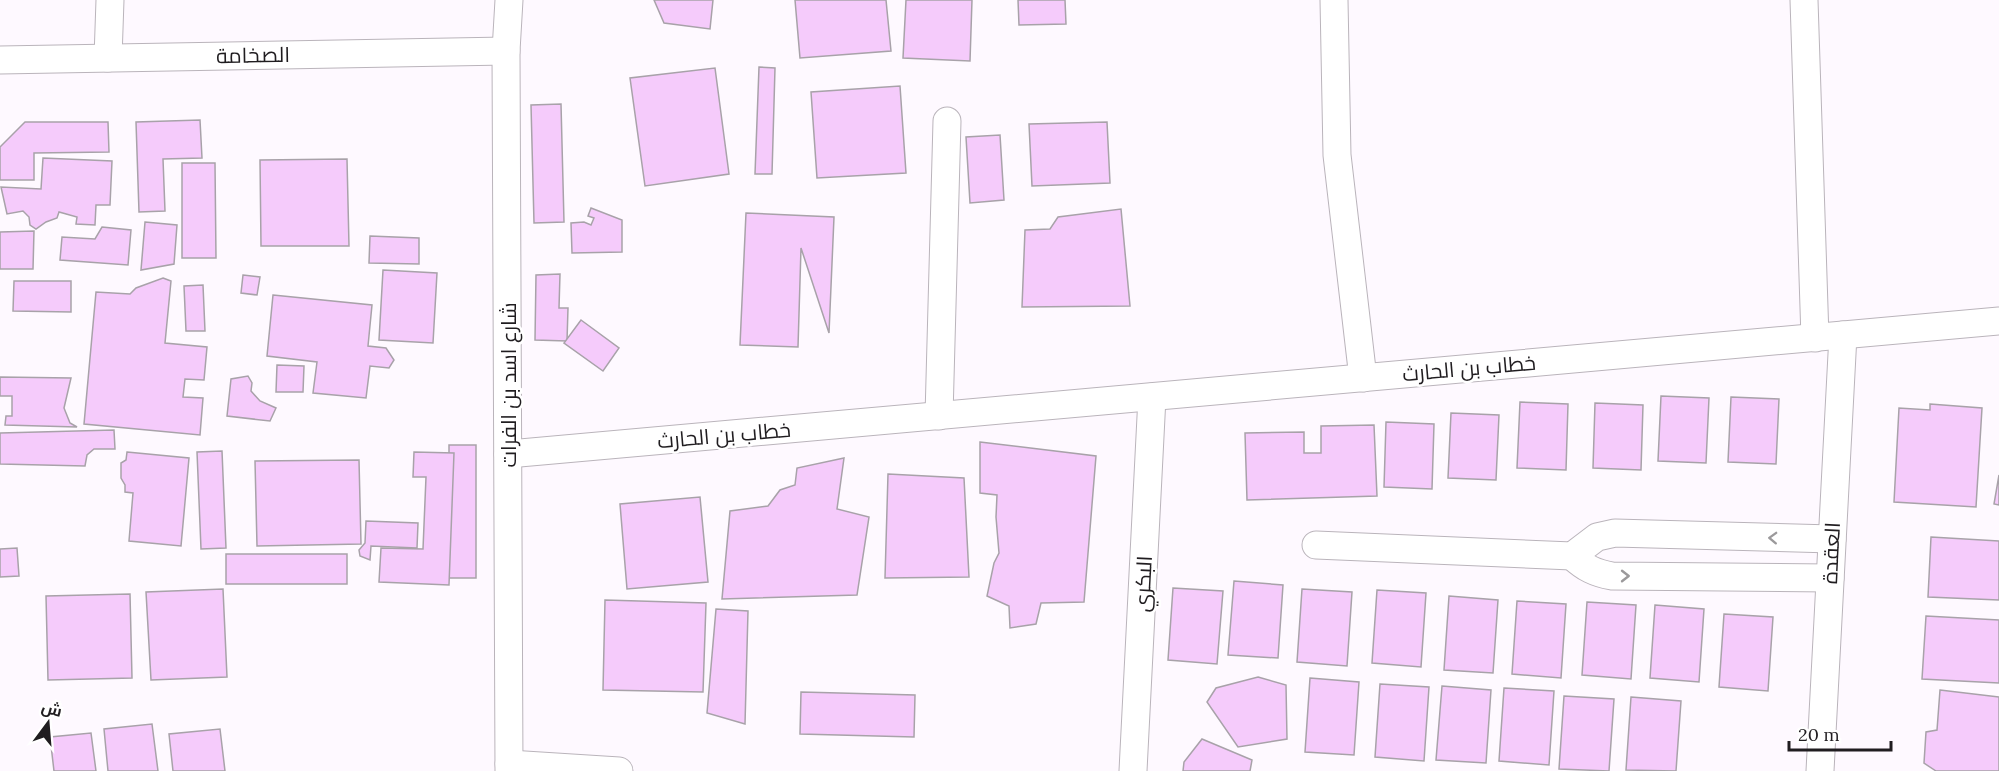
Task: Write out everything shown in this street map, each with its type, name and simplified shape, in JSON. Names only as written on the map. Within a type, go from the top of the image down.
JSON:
[{"type":"street","points":[[108,58],[110,0]]},
{"type":"street","name":"شارع اسد بن الفرات","points":[[508,0],[506,51],[509,767]]},
{"type":"street","points":[[1334,0],[1337,155],[1363,378]]},
{"type":"street","points":[[1804,0],[1815,338]]},
{"type":"street","name":"الصخامة","points":[[0,60],[506,51]]},
{"type":"street","points":[[939,416],[947,121]]},
{"type":"street","name":"خطاب بن الحارث","points":[[508,454],[1999,321]]},
{"type":"street","name":"العقدة","points":[[1820,771],[1843,335]]},
{"type":"street","name":"البكري","points":[[1133,771],[1152,397]]},
{"type":"street","points":[[1316,545],[1572,555],[1598,537],[1615,533],[1832,539]]},
{"type":"street","points":[[1572,555],[1582,565],[1596,573],[1612,576],[1830,578]]},
{"type":"street","points":[[509,767],[619,771]]},
{"type":"building","points":[[654,0],[713,0],[710,29],[664,23]]},
{"type":"building","points":[[795,0],[886,0],[891,51],[800,58]]},
{"type":"building","points":[[906,0],[972,0],[970,61],[903,58]]},
{"type":"building","points":[[1018,0],[1065,0],[1066,24],[1019,25]]},
{"type":"building","points":[[759,67],[775,68],[772,174],[755,174]]},
{"type":"building","points":[[715,68],[729,174],[645,186],[630,78]]},
{"type":"building","points":[[900,86],[906,173],[817,178],[811,92]]},
{"type":"building","points":[[561,104],[564,222],[534,223],[531,105]]},
{"type":"building","points":[[200,120],[202,158],[163,159],[165,211],[139,212],[136,122]]},
{"type":"building","points":[[25,122],[108,122],[109,152],[34,153],[34,180],[0,180],[0,147]]},
{"type":"building","points":[[1107,122],[1110,183],[1032,186],[1029,124]]},
{"type":"building","points":[[1000,135],[1004,200],[970,203],[966,137]]},
{"type":"building","points":[[43,158],[112,161],[110,205],[96,205],[95,225],[76,224],[77,217],[59,212],[57,218],[36,229],[30,225],[29,217],[23,211],[7,214],[1,187],[41,189]]},
{"type":"building","points":[[347,159],[349,246],[261,246],[260,160]]},
{"type":"building","points":[[182,163],[215,163],[216,258],[182,258]]},
{"type":"building","points":[[591,208],[622,220],[622,252],[572,253],[571,223],[584,222],[591,225],[594,218],[588,216]]},
{"type":"building","points":[[1121,209],[1130,306],[1022,307],[1025,230],[1050,229],[1058,217]]},
{"type":"building","points":[[746,213],[834,217],[829,333],[801,248],[798,347],[740,345]]},
{"type":"building","points":[[145,222],[177,225],[174,264],[141,270]]},
{"type":"building","points":[[102,227],[131,230],[128,265],[60,260],[62,237],[95,239]]},
{"type":"building","points":[[34,231],[33,269],[0,269],[0,232]]},
{"type":"building","points":[[370,236],[419,238],[419,264],[369,263]]},
{"type":"building","points":[[383,270],[437,273],[433,343],[379,340]]},
{"type":"building","points":[[560,274],[559,308],[568,308],[567,341],[535,340],[536,275]]},
{"type":"building","points":[[243,275],[260,277],[257,295],[241,293]]},
{"type":"building","points":[[163,278],[171,281],[165,343],[207,347],[204,380],[185,379],[183,397],[203,398],[200,435],[84,424],[96,292],[130,294],[136,288]]},
{"type":"building","points":[[14,281],[71,281],[71,312],[13,311]]},
{"type":"building","points":[[203,285],[205,331],[186,331],[184,286]]},
{"type":"building","points":[[273,295],[372,305],[368,346],[386,348],[394,360],[389,368],[370,366],[366,398],[313,393],[317,362],[267,356]]},
{"type":"building","points":[[581,320],[619,348],[603,371],[564,343]]},
{"type":"building","points":[[277,365],[304,366],[303,392],[276,392]]},
{"type":"building","points":[[248,376],[252,383],[251,391],[260,401],[276,408],[270,421],[227,416],[231,379]]},
{"type":"building","points":[[0,377],[71,378],[64,408],[70,423],[77,427],[5,425],[6,416],[12,416],[12,396],[0,396]]},
{"type":"building","points":[[1661,396],[1709,398],[1706,463],[1658,461]]},
{"type":"building","points":[[1731,397],[1779,399],[1776,464],[1728,462]]},
{"type":"building","points":[[1520,402],[1568,404],[1566,470],[1517,468]]},
{"type":"building","points":[[1595,403],[1643,405],[1641,470],[1593,468]]},
{"type":"building","points":[[1930,404],[1982,408],[1976,507],[1894,502],[1899,408],[1930,410]]},
{"type":"building","points":[[1451,413],[1499,415],[1496,480],[1448,478]]},
{"type":"building","points":[[1386,422],[1434,424],[1432,489],[1384,487]]},
{"type":"building","points":[[1374,425],[1377,496],[1247,500],[1245,433],[1304,432],[1304,453],[1321,453],[1321,426]]},
{"type":"building","points":[[114,430],[115,449],[94,449],[87,455],[85,466],[0,464],[0,433]]},
{"type":"building","points":[[980,442],[1096,456],[1084,602],[1041,603],[1036,624],[1010,628],[1009,606],[987,596],[994,563],[999,553],[997,495],[980,493]]},
{"type":"building","points":[[449,445],[476,445],[476,578],[449,578]]},
{"type":"building","points":[[222,451],[226,548],[201,549],[197,452]]},
{"type":"building","points":[[127,452],[189,458],[181,546],[129,541],[133,493],[125,492],[125,485],[121,478],[121,463],[126,460]]},
{"type":"building","points":[[414,452],[454,453],[449,585],[379,582],[381,548],[423,549],[426,477],[413,477]]},
{"type":"building","points":[[844,458],[837,509],[869,517],[857,595],[722,599],[730,511],[768,506],[780,490],[795,485],[797,468]]},
{"type":"building","points":[[359,460],[361,544],[257,546],[255,461]]},
{"type":"building","points":[[888,474],[964,478],[969,577],[885,578]]},
{"type":"building","points":[[1999,475],[1999,505],[1994,504]]},
{"type":"building","points":[[700,497],[708,582],[627,589],[620,504]]},
{"type":"building","points":[[366,521],[418,523],[417,548],[371,546],[370,560],[360,556],[359,550],[365,543]]},
{"type":"building","points":[[1931,537],[1999,541],[1999,600],[1928,597]]},
{"type":"building","points":[[17,548],[19,576],[0,577],[0,549]]},
{"type":"building","points":[[226,554],[347,554],[347,584],[226,584]]},
{"type":"building","points":[[1234,581],[1283,585],[1278,658],[1228,655]]},
{"type":"building","points":[[1173,588],[1223,591],[1217,664],[1168,660]]},
{"type":"building","points":[[223,589],[227,677],[151,680],[146,592]]},
{"type":"building","points":[[1302,589],[1352,592],[1347,666],[1297,662]]},
{"type":"building","points":[[1377,590],[1426,593],[1421,667],[1372,663]]},
{"type":"building","points":[[130,594],[132,678],[48,680],[46,596]]},
{"type":"building","points":[[1449,596],[1498,600],[1493,673],[1444,670]]},
{"type":"building","points":[[605,600],[706,603],[703,692],[603,690]]},
{"type":"building","points":[[1517,601],[1566,604],[1561,678],[1512,674]]},
{"type":"building","points":[[1587,602],[1636,605],[1631,679],[1582,675]]},
{"type":"building","points":[[1655,605],[1704,609],[1699,682],[1650,678]]},
{"type":"building","points":[[716,609],[748,611],[745,724],[707,713]]},
{"type":"building","points":[[1724,614],[1773,617],[1768,691],[1719,687]]},
{"type":"building","points":[[1926,616],[1999,620],[1999,683],[1922,679]]},
{"type":"building","points":[[1258,677],[1286,685],[1287,739],[1238,747],[1207,702],[1216,688]]},
{"type":"building","points":[[1310,678],[1359,682],[1354,755],[1305,752]]},
{"type":"building","points":[[1380,684],[1429,687],[1424,761],[1375,757]]},
{"type":"building","points":[[1442,686],[1491,690],[1486,763],[1436,760]]},
{"type":"building","points":[[1504,688],[1554,691],[1549,765],[1499,761]]},
{"type":"building","points":[[1940,690],[1999,697],[1999,771],[1936,771],[1924,763],[1926,732],[1937,730]]},
{"type":"building","points":[[801,692],[915,695],[914,737],[800,734]]},
{"type":"building","points":[[1564,696],[1614,699],[1609,771],[1559,769]]},
{"type":"building","points":[[1631,697],[1681,701],[1676,771],[1626,770]]},
{"type":"building","points":[[152,724],[158,771],[108,771],[104,729]]},
{"type":"building","points":[[220,729],[225,771],[173,771],[169,734]]},
{"type":"building","points":[[91,733],[96,771],[54,771],[50,737]]},
{"type":"building","points":[[1202,739],[1252,760],[1250,771],[1183,771],[1184,762]]}]
